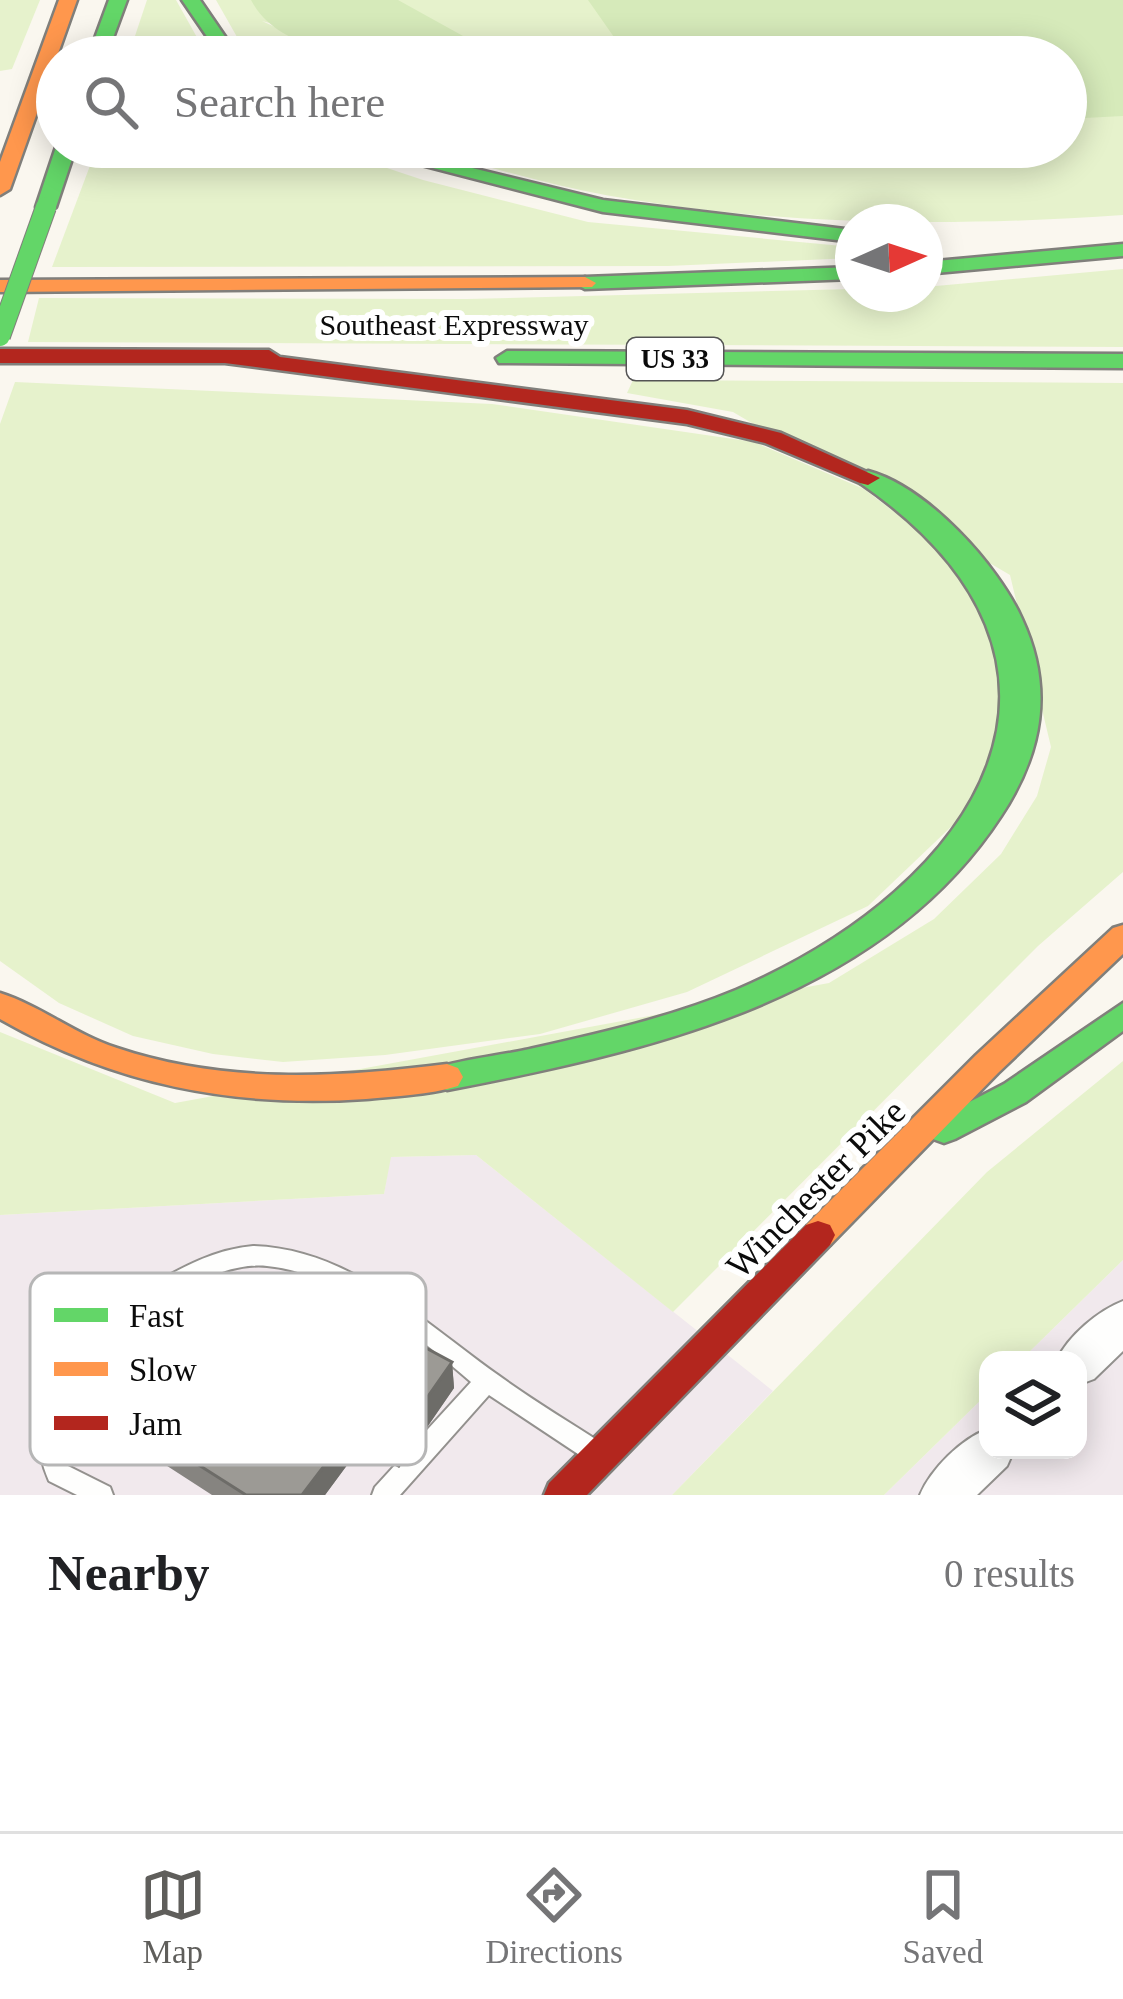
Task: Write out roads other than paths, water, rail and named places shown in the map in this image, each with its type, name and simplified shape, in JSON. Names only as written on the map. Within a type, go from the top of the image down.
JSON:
[{"type":"main road","points":[[59,36],[68,0]]},
{"type":"main road","points":[[105,36],[118,0]]},
{"type":"main road","points":[[191,0],[212,36]]},
{"type":"main road","points":[[0,83],[36,83]]},
{"type":"main road","points":[[0,189],[36,110]]},
{"type":"main road","points":[[0,336],[59,168]]},
{"type":"main road","points":[[454,168],[602,206],[835,234]]},
{"type":"main road","points":[[944,237],[1123,227]]},
{"type":"main road","points":[[943,266],[1123,250]]},
{"type":"main road","name":"Southeast Expressway","points":[[0,286],[693,282],[835,274]]},
{"type":"main road","name":"Southeast Expressway","points":[[0,356],[1123,361]]},
{"type":"main road","points":[[0,1005],[32,1027],[106,1060],[171,1079],[234,1088],[412,1083],[581,1053],[731,1002],[855,943],[974,846],[994,819],[1018,768],[1027,739],[1028,661],[1001,598],[962,548],[934,522],[858,472],[760,434],[687,417],[226,357]]},
{"type":"main road","name":"Winchester Pike","points":[[562,1495],[899,1154],[1123,936]]},
{"type":"main road","points":[[899,1154],[1015,1093],[1123,1015]]},
{"type":"street","points":[[1087,1355],[1123,1321]]},
{"type":"street","points":[[944,1495],[981,1459]]},
{"type":"lane","points":[[193,1273],[216,1260],[264,1256],[304,1263],[323,1273]]},
{"type":"lane","points":[[426,1328],[488,1382],[602,1455]]},
{"type":"lane","points":[[426,1449],[488,1382]]},
{"type":"lane","points":[[55,1465],[58,1473],[101,1495]]},
{"type":"lane","points":[[384,1495],[412,1465]]}]
